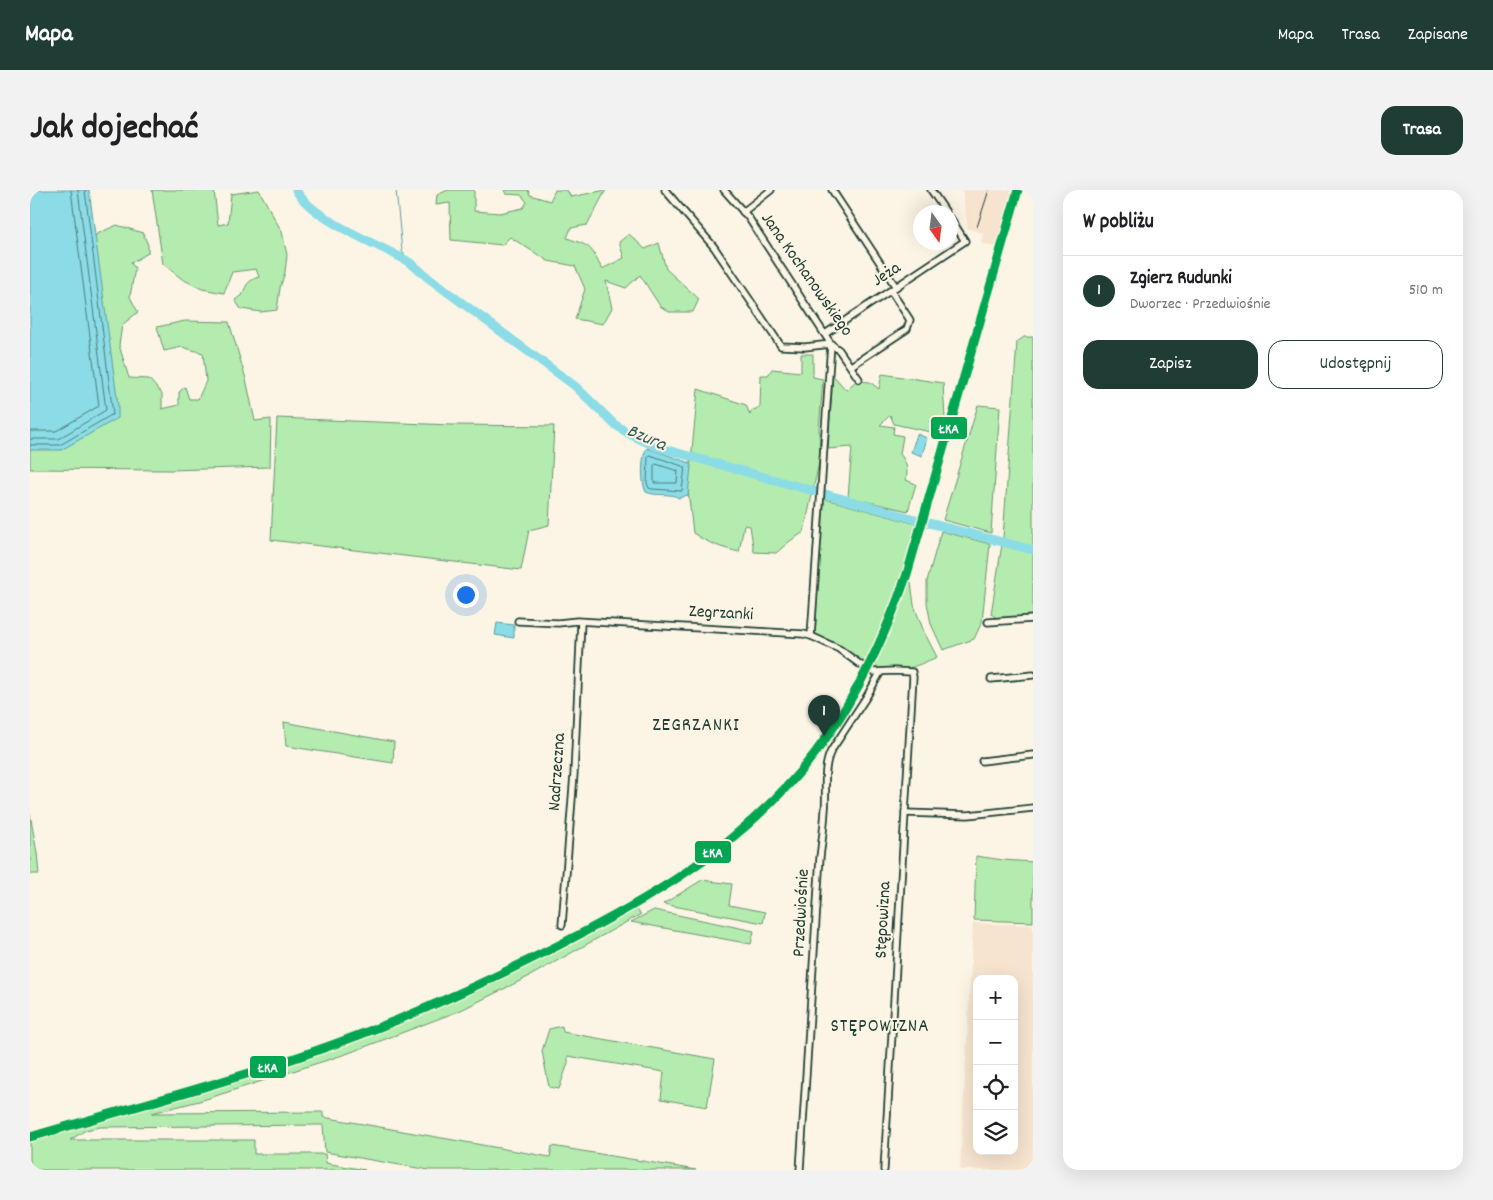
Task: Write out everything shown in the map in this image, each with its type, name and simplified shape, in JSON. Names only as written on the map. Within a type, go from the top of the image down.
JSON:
[{"type":"street","points":[[665,190],[714,247],[780,346],[805,347],[831,344],[811,636]]},
{"type":"street","name":"Jana Kochanowskiego","points":[[724,190],[743,212],[831,344],[839,350],[859,379]]},
{"type":"street","points":[[743,212],[772,190]]},
{"type":"street","points":[[832,190],[894,289],[910,320],[907,329],[851,366]]},
{"type":"street","points":[[931,190],[941,205]]},
{"type":"street","name":"Jeża","points":[[958,231],[965,241],[958,246]]},
{"type":"street","name":"Jeża","points":[[825,334],[952,250]]},
{"type":"street","points":[[988,622],[1033,618]]},
{"type":"street","name":"Zegrzanki","points":[[518,621],[581,622],[799,633],[840,648],[865,668],[874,672],[912,672]]},
{"type":"street","name":"Nadrzeczna","points":[[562,925],[574,774],[581,622]]},
{"type":"street","name":"Przedwiośnie","points":[[800,1170],[820,858],[826,808],[827,761],[831,751],[867,696],[880,672]]},
{"type":"street","name":"Stępowizna","points":[[884,1170],[912,672]]},
{"type":"street","points":[[991,679],[1033,675]]},
{"type":"street","points":[[982,761],[1033,755]]},
{"type":"street","points":[[905,813],[976,815],[1033,808]]},
{"type":"shaded area","points":[[962,190],[1013,190],[995,247],[981,243],[983,233],[968,229]]},
{"type":"shaded area","points":[[973,923],[1033,925],[1033,1170],[960,1170]]},
{"type":"green space","points":[[152,190],[214,190],[218,225],[228,223],[231,194],[259,190],[282,232],[287,255],[277,310],[261,312],[241,309],[235,300],[243,294],[248,283],[259,277],[256,269],[232,272],[224,293],[202,289],[182,279],[163,264]]},
{"type":"green space","points":[[448,190],[474,190],[474,211],[500,213],[523,208],[527,202],[521,195],[506,194],[504,190],[528,190],[530,195],[550,201],[555,190],[567,190],[571,197],[606,190],[587,225],[571,228],[567,238],[590,248],[602,269],[624,258],[619,242],[629,234],[645,249],[659,243],[666,269],[699,299],[693,312],[669,312],[660,306],[640,275],[626,288],[606,281],[612,308],[603,324],[575,319],[585,289],[575,266],[548,261],[510,237],[502,245],[451,240],[450,203],[436,205],[437,195]]},
{"type":"green space","points":[[117,225],[143,233],[148,245],[148,253],[131,263],[135,268],[130,297],[138,312],[122,325],[119,345],[129,378],[149,379],[162,394],[162,409],[179,405],[179,392],[185,387],[189,399],[198,399],[206,381],[203,353],[182,347],[164,351],[157,327],[185,321],[229,322],[246,379],[255,421],[271,419],[270,467],[170,470],[30,469],[30,431],[89,240]]},
{"type":"green space","points":[[1024,337],[1033,337],[1033,616],[998,619],[991,614],[1003,538],[1017,342]]},
{"type":"green space","points":[[801,354],[813,354],[813,377],[823,379],[819,429],[820,458],[804,532],[776,553],[754,552],[750,526],[744,525],[739,552],[704,540],[693,533],[688,490],[698,389],[746,405],[750,415],[751,411],[760,407],[761,375],[768,375],[772,369],[801,372]]},
{"type":"green space","points":[[882,374],[943,383],[945,419],[935,433],[894,424],[890,415],[880,425],[894,427],[893,434],[903,436],[900,454],[906,466],[906,480],[916,484],[908,511],[848,497],[852,447],[828,449],[833,375],[846,390],[856,381],[870,382],[879,389]]},
{"type":"green space","points":[[978,405],[1000,407],[991,533],[943,520]]},
{"type":"green space","points":[[277,418],[452,425],[554,426],[549,525],[529,530],[521,570],[271,540]]},
{"type":"green space","points":[[822,498],[920,525],[896,598],[868,665],[837,644],[814,633]]},
{"type":"green space","points":[[941,531],[990,544],[982,622],[974,639],[943,650],[931,624],[927,603],[927,581]]},
{"type":"green space","points":[[908,581],[911,582],[914,605],[924,632],[937,657],[913,667],[897,671],[872,669],[889,632]]},
{"type":"green space","points":[[284,722],[394,742],[393,763],[286,746]]},
{"type":"green space","points":[[30,814],[37,853],[39,874],[30,874]]},
{"type":"green space","points":[[976,856],[1033,862],[1033,922],[974,920]]},
{"type":"green space","points":[[702,880],[732,884],[729,905],[765,912],[763,923],[663,904]]},
{"type":"green space","points":[[635,909],[641,914],[528,977],[459,1011],[346,1054],[203,1100],[152,1113],[323,1112],[323,1117],[550,1157],[552,1146],[696,1170],[429,1170],[325,1152],[323,1125],[100,1127],[86,1130],[70,1140],[254,1140],[254,1154],[325,1154],[326,1163],[365,1170],[30,1170],[30,1140],[249,1076],[386,1030],[460,997]]},
{"type":"green space","points":[[654,910],[754,931],[751,944],[631,922]]},
{"type":"green space","points":[[562,1026],[563,1032],[715,1059],[707,1107],[661,1099],[664,1072],[568,1056],[568,1063],[559,1089],[549,1087],[542,1051],[549,1029]]},
{"type":"water","points":[[30,190],[89,190],[118,405],[118,418],[61,450],[30,450]]},
{"type":"water","points":[[917,434],[927,438],[922,456],[911,452]]},
{"type":"water","points":[[647,448],[690,463],[688,495],[679,498],[671,495],[646,492],[642,470]]},
{"type":"water","points":[[497,623],[514,625],[514,638],[495,635]]},
{"type":"waterway","name":"Bzura","points":[[296,190],[304,201],[330,221],[413,265],[575,386],[614,424],[631,435],[657,447],[1033,550]]},
{"type":"waterway","points":[[396,190],[402,251],[409,262]]},
{"type":"railway","points":[[977,227],[989,190]]},
{"type":"transit line","name":"ŁKA","points":[[30,1137],[278,1064],[359,1035],[435,1004],[559,945],[623,911],[682,875],[710,855],[764,809],[790,783],[828,736],[873,658],[885,630],[907,574],[1018,190]]},
{"type":"place","name":"Zgierz Rudunki","points":[[824,736]]},
{"type":"district","name":"ZEGRZANKI","points":[[696,726]]},
{"type":"district","name":"STĘPOWIZNA","points":[[880,1027]]}]
